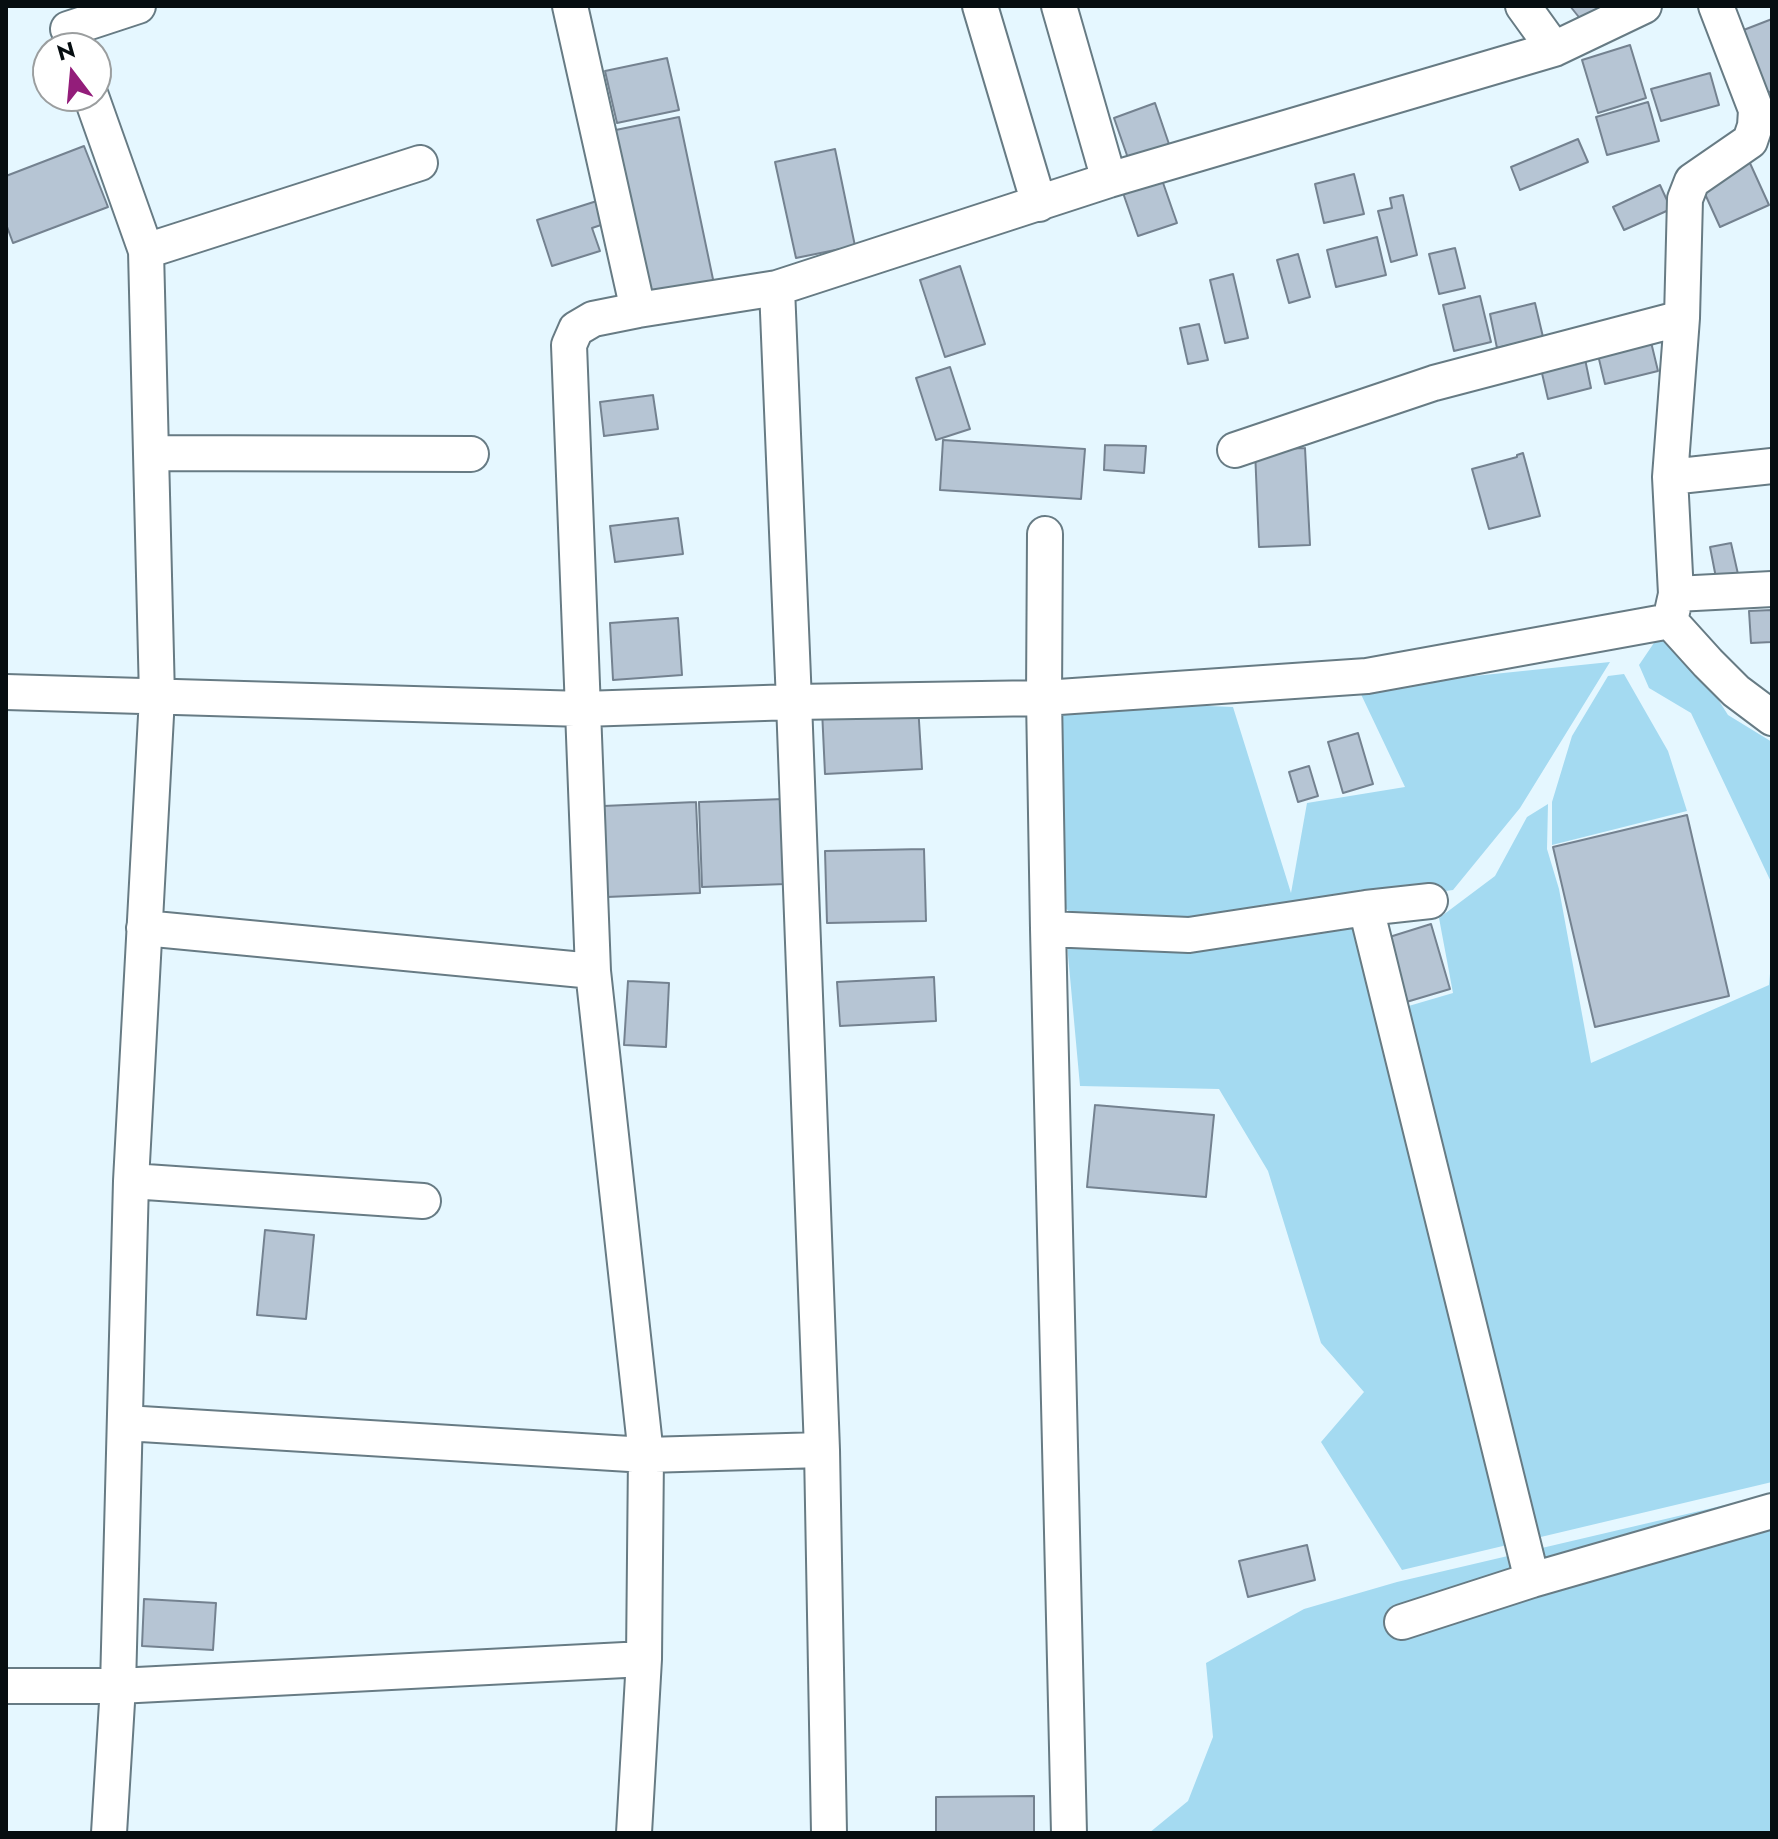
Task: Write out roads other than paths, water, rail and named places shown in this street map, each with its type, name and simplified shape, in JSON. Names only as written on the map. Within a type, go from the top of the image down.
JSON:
[{"type":"street","points":[[68,28],[138,6]]},
{"type":"street","points":[[570,6],[638,310]]},
{"type":"street","points":[[980,6],[1039,204]]},
{"type":"street","points":[[1059,6],[1109,180]]},
{"type":"street","points":[[1523,6],[1554,49]]},
{"type":"street","points":[[634,1833],[644,1659],[646,1455],[593,971],[569,345],[576,329],[593,319],[777,288],[1109,180],[1554,49],[1644,6]]},
{"type":"street","points":[[1716,6],[1756,110],[1755,126],[1750,141],[1692,181],[1685,199],[1682,318],[1670,477],[1673,608],[1708,663],[1736,691],[1772,718]]},
{"type":"street","points":[[97,112],[146,251],[157,697],[131,1181],[118,1686],[109,1833]]},
{"type":"street","points":[[146,251],[420,163]]},
{"type":"street","points":[[777,288],[822,1450],[829,1833]]},
{"type":"street","points":[[1235,450],[1434,383],[1682,318]]},
{"type":"street","points":[[151,453],[471,454]]},
{"type":"street","points":[[1670,477],[1772,466]]},
{"type":"street","points":[[1045,534],[1048,929],[1069,1833]]},
{"type":"street","points":[[6,692],[583,709],[1044,698],[1367,676],[1772,589]]},
{"type":"street","points":[[1048,929],[1189,935],[1430,901]]},
{"type":"street","points":[[1366,908],[1532,1580]]},
{"type":"street","points":[[144,928],[593,971]]},
{"type":"street","points":[[131,1181],[423,1201]]},
{"type":"street","points":[[125,1423],[646,1455],[822,1450]]},
{"type":"street","points":[[1402,1622],[1532,1580],[1772,1511]]},
{"type":"street","points":[[6,1686],[118,1686],[644,1659]]}]
